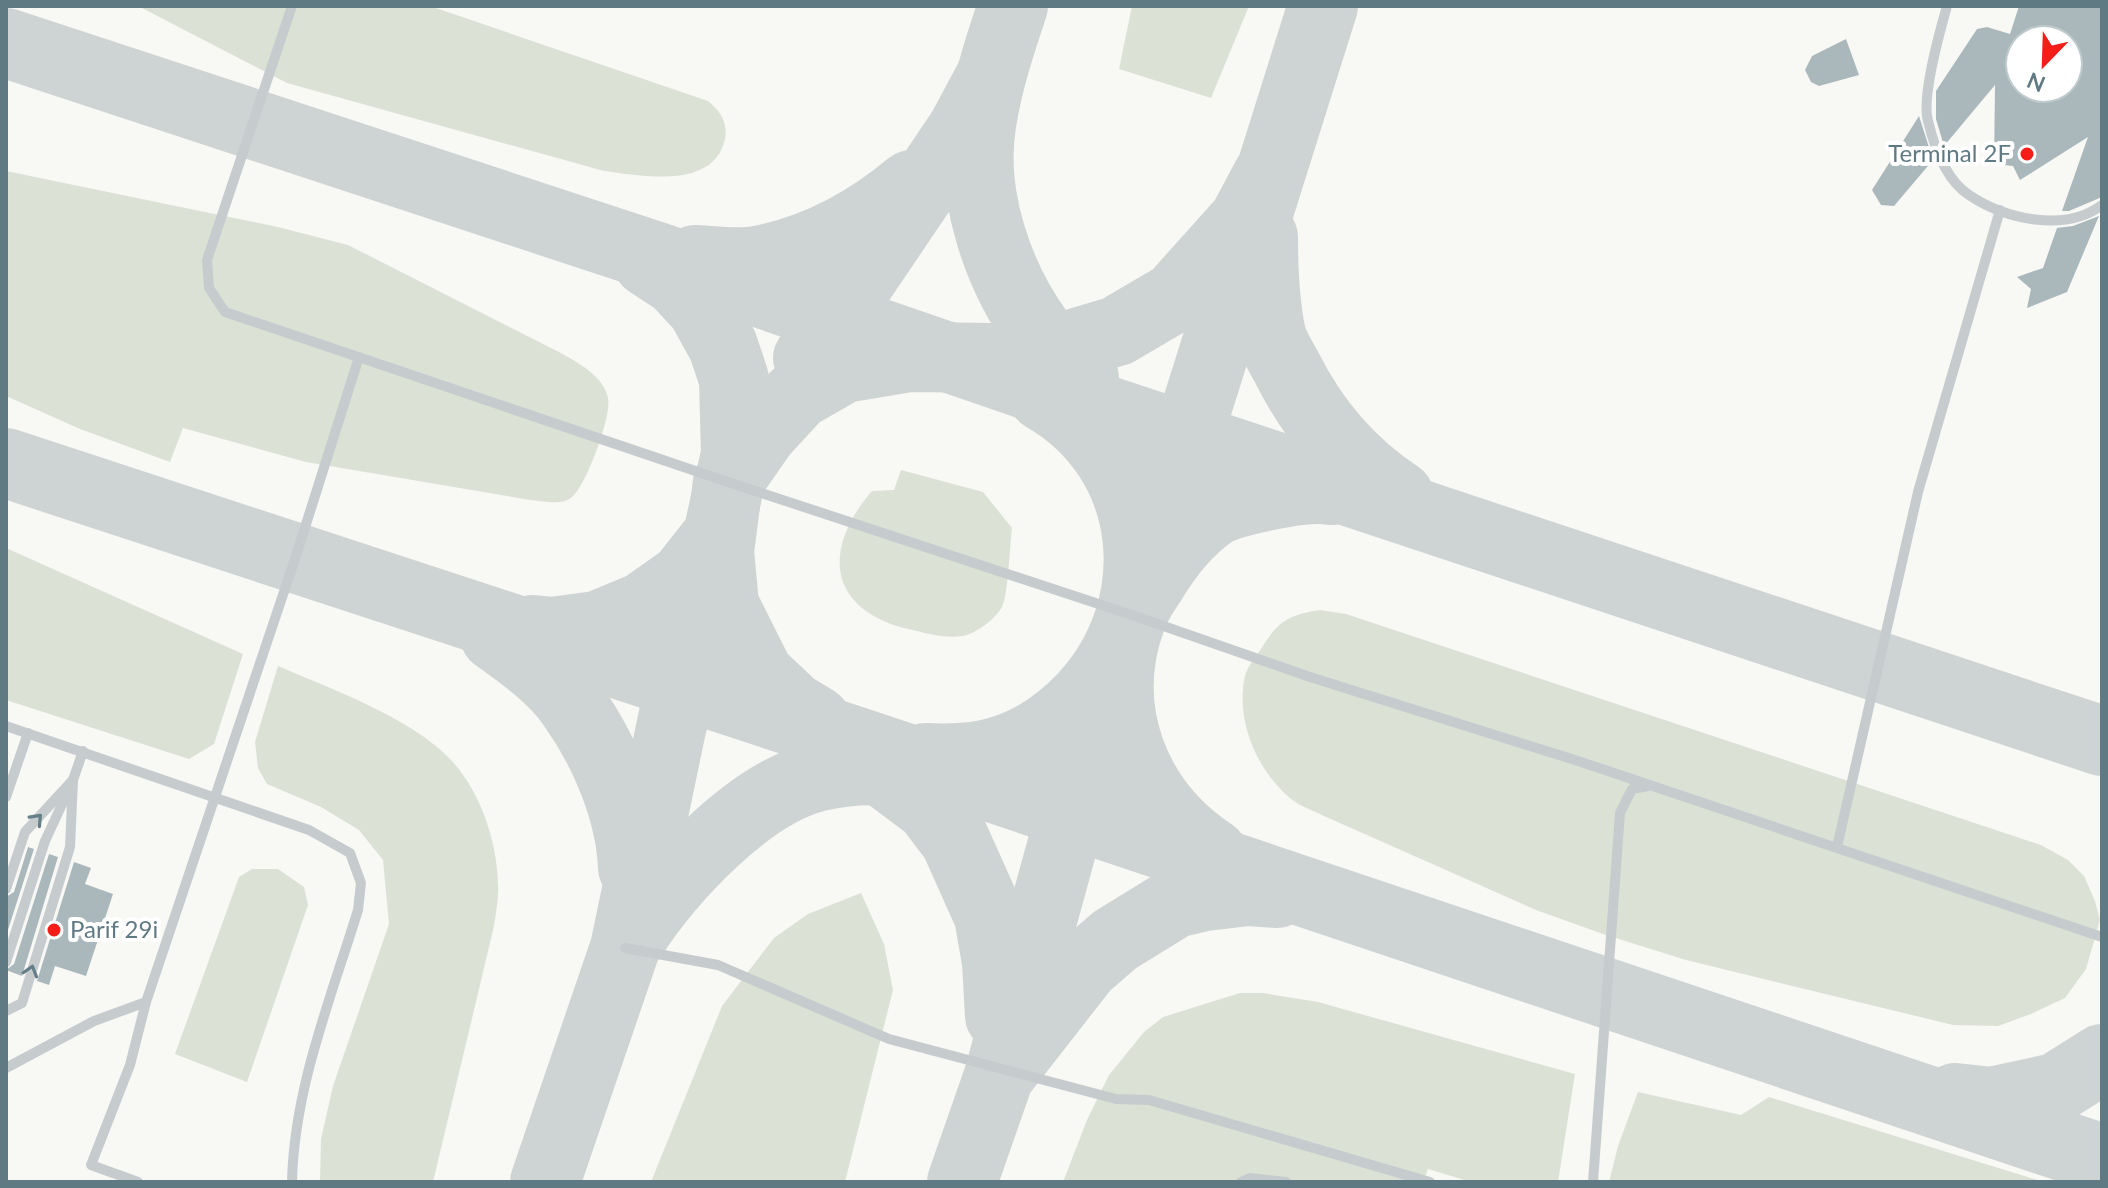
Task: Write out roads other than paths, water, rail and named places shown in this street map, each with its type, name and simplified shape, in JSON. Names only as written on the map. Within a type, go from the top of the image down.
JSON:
[{"type":"lane","points":[[292,6],[207,260],[209,288],[225,312],[1310,677],[1650,785],[2102,937]]},
{"type":"lane","points":[[1947,6],[1934,51],[1927,117],[1945,169],[1967,194],[2000,210],[2040,222],[2091,213],[2102,205]]},
{"type":"lane","points":[[1837,847],[1918,492],[2000,210]]},
{"type":"lane","points":[[138,1182],[91,1165],[130,1065],[146,1002],[216,799],[359,357]]},
{"type":"lane","points":[[6,726],[309,830],[350,853],[361,883],[358,910],[301,1096],[292,1182]]},
{"type":"lane","points":[[6,797],[28,733]]},
{"type":"lane","points":[[6,962],[45,841],[83,751]]},
{"type":"lane","points":[[6,889],[25,832],[73,780]]},
{"type":"lane","points":[[6,1011],[22,1003],[70,847],[73,780]]},
{"type":"lane","points":[[1593,1182],[1620,813],[1632,789],[1650,785]]},
{"type":"lane","points":[[625,948],[718,965],[871,1032],[917,1047],[1116,1099],[1149,1100],[1430,1182]]},
{"type":"lane","points":[[6,1068],[94,1021],[146,1002]]},
{"type":"lane","points":[[1241,1182],[1250,1178],[1286,1182]]},
{"type":"place","name":"Terminal 2F","points":[[2027,154]]},
{"type":"place","name":"Parif 29i","points":[[54,930]]}]
